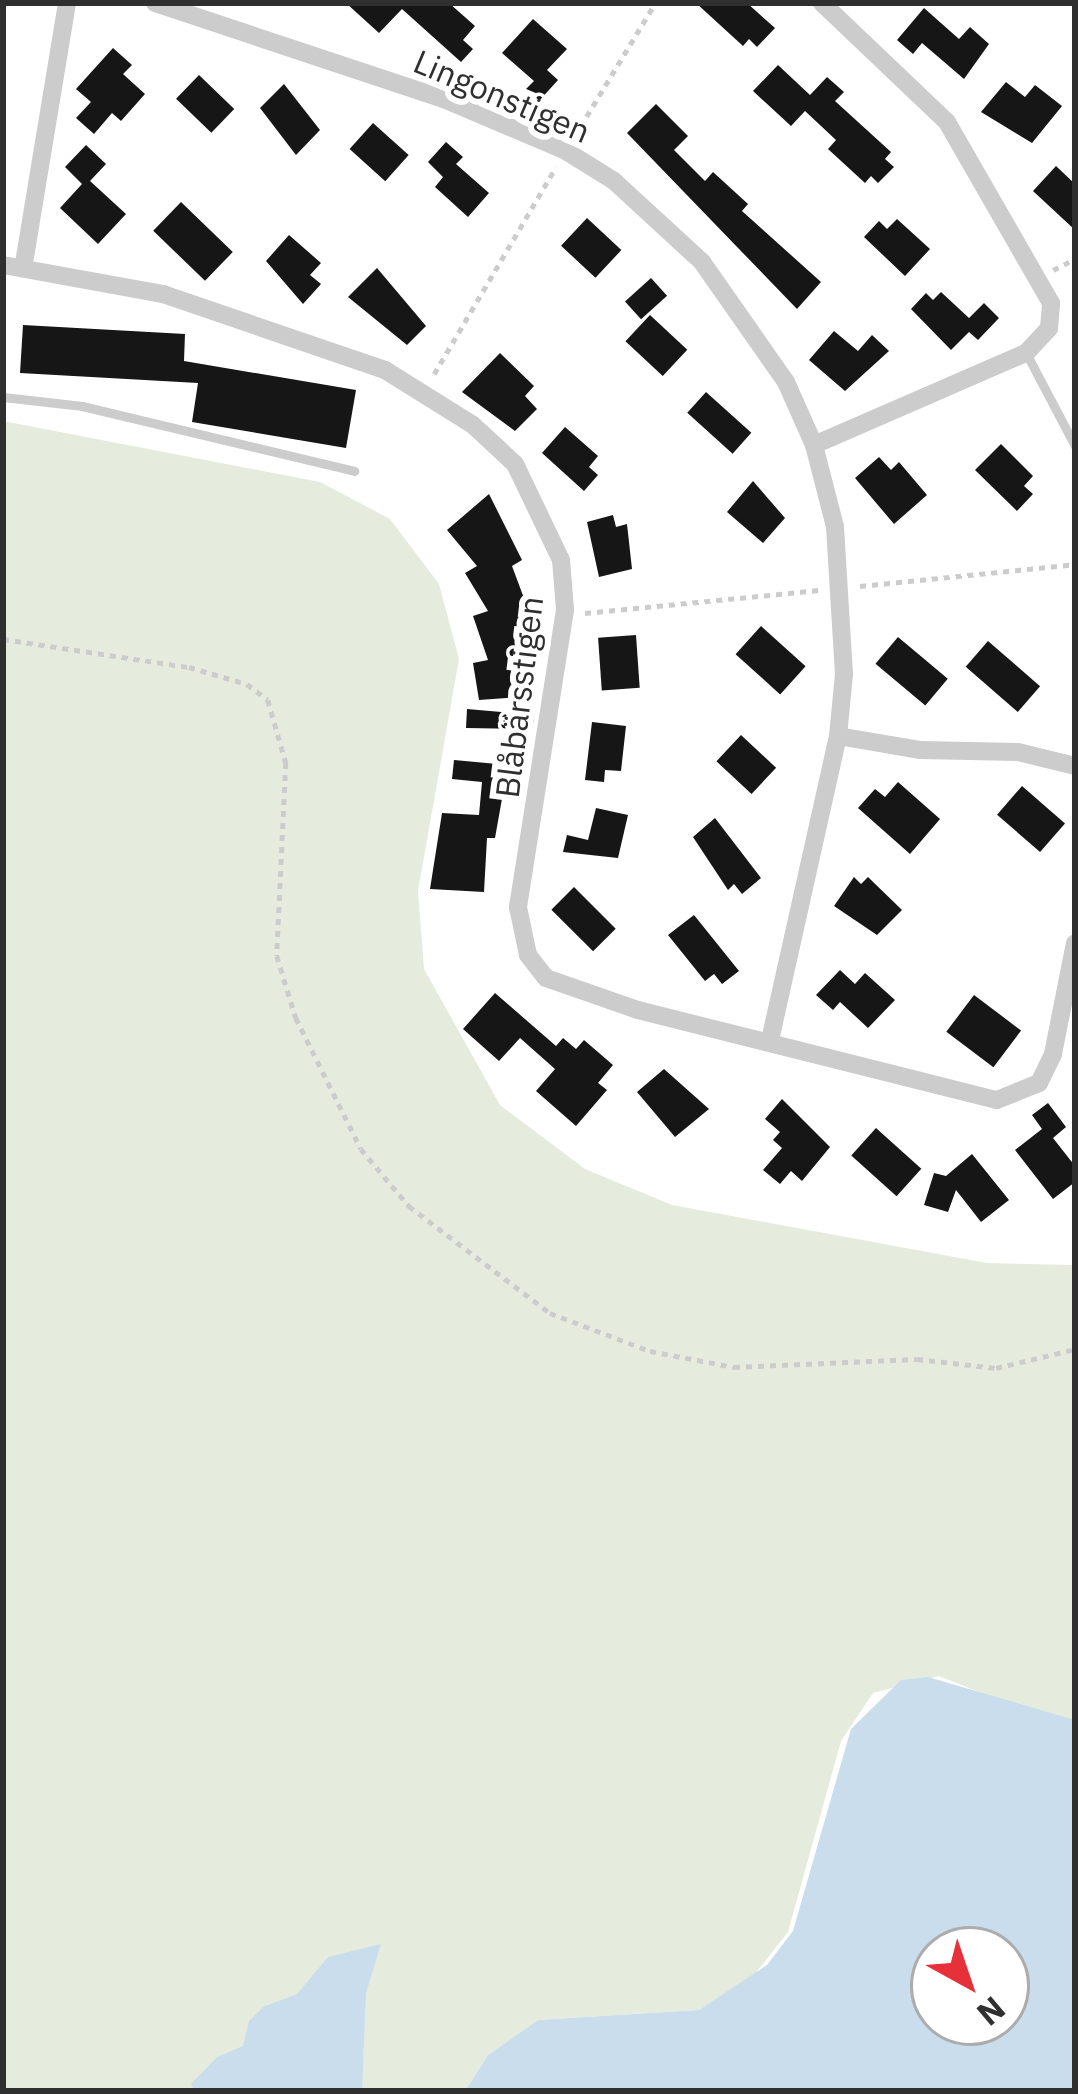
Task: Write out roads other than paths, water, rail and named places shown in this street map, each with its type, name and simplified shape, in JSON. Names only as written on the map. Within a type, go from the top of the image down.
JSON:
[{"type":"street","points":[[9,267],[68,3]]},
{"type":"street","name":"Lingonstigen","points":[[155,3],[212,11],[566,151],[614,181],[702,262],[749,321],[814,445],[845,605],[838,736],[770,1039]]},
{"type":"street","points":[[814,445],[1026,353],[1049,328],[1051,303],[947,122],[822,3]]},
{"type":"street","name":"Blåbärsstigen","points":[[9,267],[285,332],[385,370],[515,464],[561,560],[565,610],[518,907],[528,955],[546,977],[601,997],[770,1039],[980,1100],[1039,1084],[1053,1054],[1075,943]]},
{"type":"street","points":[[838,736],[920,749],[1018,752],[1075,766]]},
{"type":"lane","points":[[1026,353],[1075,446]]},
{"type":"lane","points":[[3,397],[82,406],[354,471]]},
{"type":"water","points":[[928,1677],[1075,1720],[1075,2091],[465,2091],[488,2055],[538,2020],[699,2010],[767,1965],[793,1931],[851,1729],[901,1680]]},
{"type":"water","points":[[381,1944],[366,1993],[362,2091],[195,2091],[191,2084],[217,2057],[243,2046],[249,2021],[263,2007],[297,1994],[328,1957]]}]
